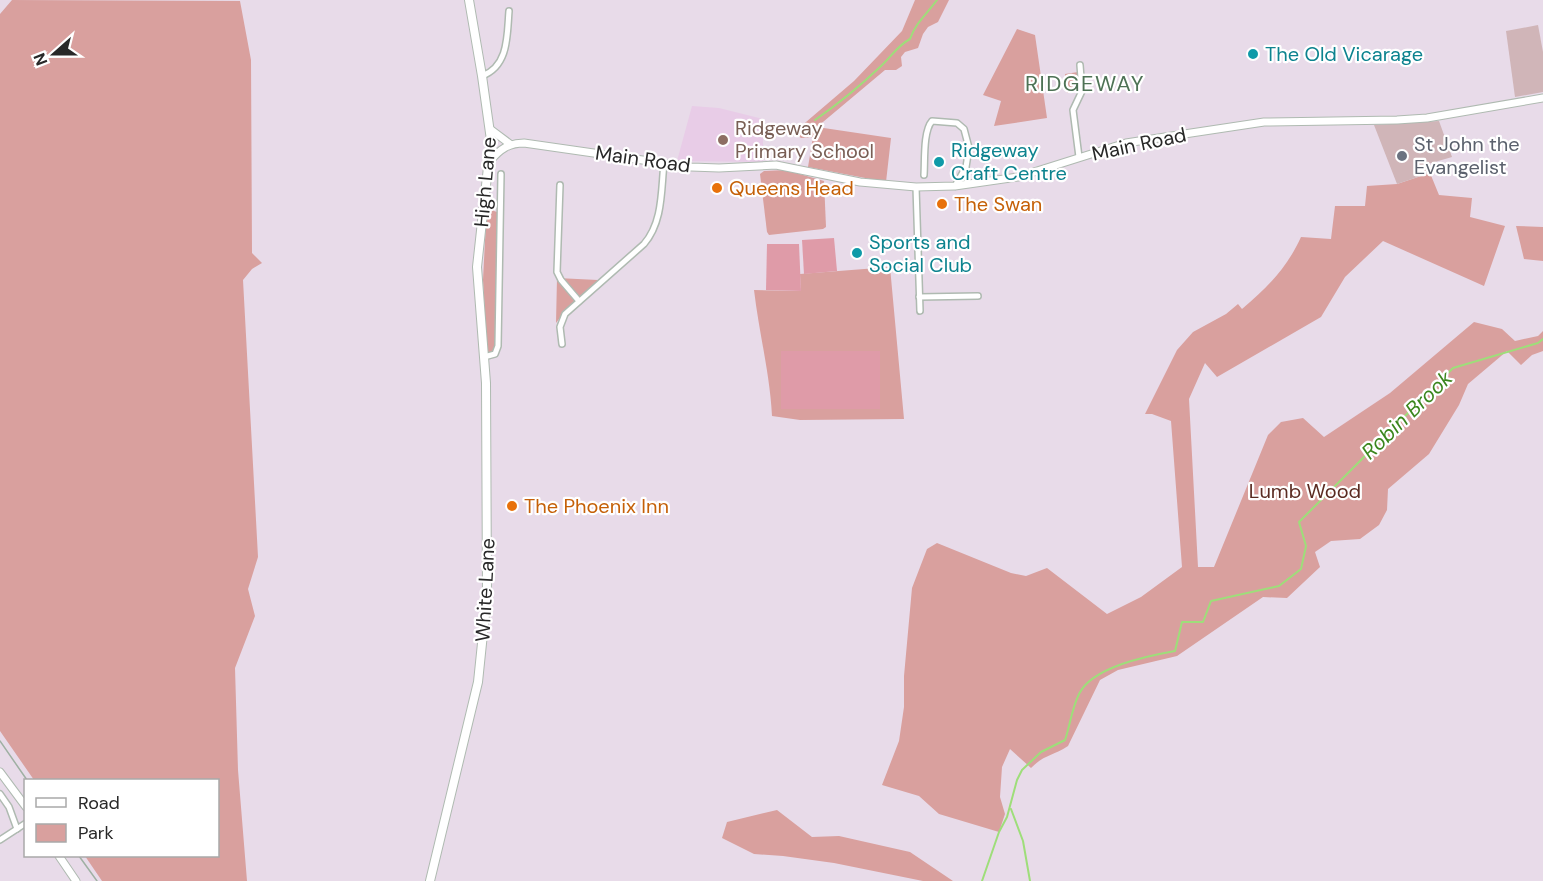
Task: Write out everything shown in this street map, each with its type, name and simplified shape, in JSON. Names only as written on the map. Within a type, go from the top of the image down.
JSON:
[{"type":"main road","name":"High Lane","points":[[468,0],[490,129],[490,161],[481,216],[477,267],[478,293]]},
{"type":"main road","name":"White Lane","points":[[430,881],[478,682],[485,622],[488,563],[484,357],[478,293]]},
{"type":"street","points":[[482,76],[494,70],[506,48],[509,11]]},
{"type":"street","points":[[1079,157],[1073,110],[1082,91],[1080,65]]},
{"type":"street","name":"Main Road","points":[[510,144],[524,143],[664,163],[719,168],[755,165],[789,167],[860,182],[916,187],[955,186],[1018,177],[1126,143],[1264,122],[1397,120],[1441,116],[1543,98]]},
{"type":"street","points":[[927,114],[932,122]]},
{"type":"street","points":[[924,175],[928,125],[932,122],[957,123],[964,129],[969,148],[966,167],[955,186]]},
{"type":"street","points":[[490,129],[510,144],[490,161]]},
{"type":"street","points":[[562,344],[562,320],[570,309],[644,243],[654,231],[659,212],[664,163]]},
{"type":"street","points":[[484,357],[495,354],[498,346],[501,174]]},
{"type":"street","points":[[560,185],[557,272],[579,301]]},
{"type":"street","points":[[916,187],[920,311]]},
{"type":"street","points":[[919,297],[978,296]]},
{"type":"street","points":[[0,772],[24,804]]},
{"type":"street","points":[[0,794],[9,807],[17,829]]},
{"type":"street","points":[[0,840],[24,825]]},
{"type":"street","points":[[60,857],[76,881]]},
{"type":"shaded area","points":[[1538,25],[1543,52],[1543,92],[1515,97],[1506,31]]},
{"type":"shaded area","name":"Ridgeway Primary School","points":[[692,106],[719,108],[763,119],[763,162],[677,161]]},
{"type":"shaded area","points":[[1439,121],[1452,157],[1428,164],[1430,173],[1397,184],[1374,125]]},
{"type":"shaded area","points":[[834,238],[837,271],[804,274],[802,240]]},
{"type":"shaded area","points":[[767,244],[799,244],[801,291],[766,290]]},
{"type":"shaded area","points":[[781,351],[880,351],[880,409],[781,409]]},
{"type":"green space","points":[[12,0],[240,1],[251,60],[252,253],[262,263],[252,269],[243,280],[258,557],[248,589],[255,616],[235,668],[238,770],[247,881],[102,881],[86,857],[219,857],[219,779],[33,779],[0,731],[0,14]]},
{"type":"green space","points":[[915,0],[949,0],[938,22],[928,27],[923,34],[918,48],[905,52],[901,57],[902,66],[896,70],[885,70],[817,127],[891,138],[886,182],[808,167],[813,137],[801,138],[789,126],[799,128],[854,81],[902,31]]},
{"type":"green space","points":[[1017,29],[1035,35],[1047,118],[994,126],[1001,101],[983,95]]},
{"type":"green space","points":[[1078,72],[1079,91],[1067,93],[1065,74]]},
{"type":"green space","points":[[786,170],[824,181],[826,227],[823,229],[769,235],[767,232],[760,174],[764,171]]},
{"type":"green space","name":"Lumb Wood","points":[[1430,173],[1439,195],[1472,198],[1470,217],[1505,226],[1484,286],[1383,241],[1345,277],[1321,317],[1217,377],[1205,363],[1189,399],[1198,567],[1214,567],[1268,435],[1281,422],[1303,418],[1324,437],[1390,393],[1474,322],[1502,329],[1515,341],[1538,336],[1543,331],[1543,351],[1532,355],[1521,365],[1507,351],[1468,384],[1459,405],[1429,454],[1388,489],[1387,510],[1379,525],[1360,539],[1331,541],[1315,552],[1320,567],[1287,598],[1263,597],[1177,656],[1118,670],[1100,680],[1068,746],[1031,768],[1010,749],[1002,767],[1000,797],[1005,814],[999,832],[939,814],[919,796],[882,785],[899,741],[904,707],[904,676],[912,588],[927,549],[937,543],[1011,573],[1026,576],[1047,568],[1107,614],[1141,597],[1182,567],[1171,421],[1152,414],[1145,414],[1177,350],[1193,332],[1226,314],[1238,304],[1242,309],[1251,301],[1283,268],[1301,237],[1331,239],[1335,206],[1365,206],[1367,186],[1397,184]]},
{"type":"green space","points":[[487,202],[493,202],[494,211],[497,212],[496,347],[491,354],[487,352],[483,280]]},
{"type":"green space","points":[[1516,226],[1543,227],[1543,261],[1524,259]]},
{"type":"green space","points":[[890,267],[904,419],[800,420],[772,416],[754,290],[801,291],[800,274]]},
{"type":"green space","points":[[557,278],[598,280],[556,323]]},
{"type":"green space","points":[[777,810],[812,837],[839,836],[910,852],[953,881],[923,881],[834,863],[754,854],[722,838],[727,822]]},
{"type":"waterway","points":[[815,120],[857,88],[910,39],[937,0]]},
{"type":"waterway","name":"Robin Brook","points":[[982,881],[999,832],[1007,817],[1022,770],[1041,752],[1065,740],[1077,699],[1086,685],[1121,664],[1175,651],[1182,622],[1203,622],[1211,601],[1279,586],[1301,569],[1306,546],[1299,522],[1453,368],[1538,343],[1543,339]]},
{"type":"waterway","points":[[1011,809],[1023,841],[1030,881]]},
{"type":"tram line","points":[[0,741],[26,779]]},
{"type":"tram line","points":[[80,857],[97,881]]},
{"type":"place","name":"The Old Vicarage","points":[[1253,54]]},
{"type":"place","name":"Ridgeway Primary School","points":[[723,140]]},
{"type":"place","name":"St John the Evangelist","points":[[1402,156]]},
{"type":"place","name":"Ridgeway Craft Centre","points":[[939,162]]},
{"type":"place","name":"Queens Head","points":[[717,188]]},
{"type":"place","name":"The Swan","points":[[942,204]]},
{"type":"place","name":"Sports and Social Club","points":[[857,253]]},
{"type":"place","name":"The Phoenix Inn","points":[[512,506]]},
{"type":"district","name":"RIDGEWAY","points":[[1085,83]]}]
